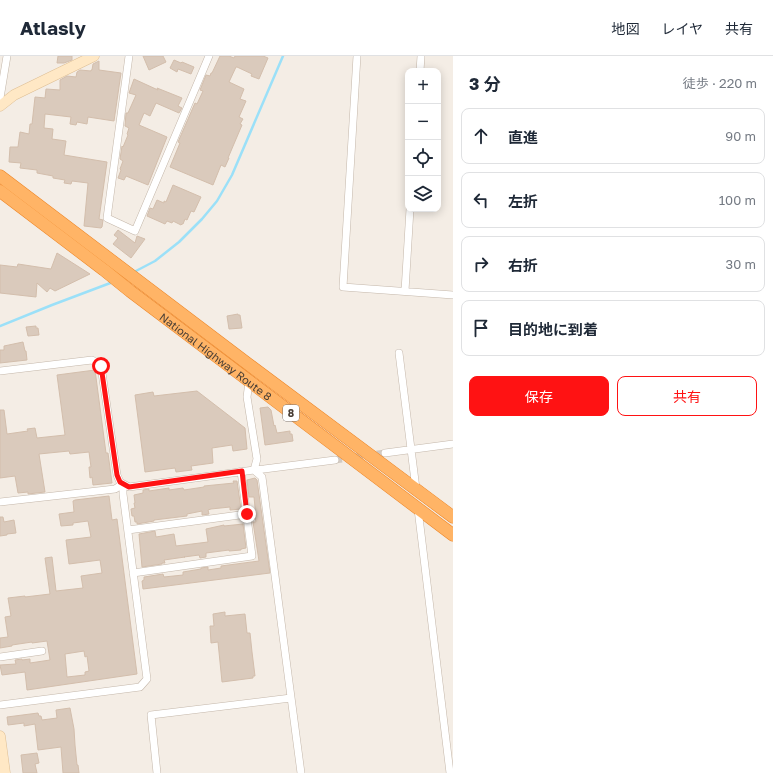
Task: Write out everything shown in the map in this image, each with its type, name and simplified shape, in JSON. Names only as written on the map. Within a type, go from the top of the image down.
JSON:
[{"type":"highway","name":"National Highway Route 8","points":[[0,176],[453,517]]},
{"type":"highway","name":"National Highway Route 8","points":[[0,191],[249,382],[453,535]]},
{"type":"street","points":[[0,98],[7,56]]},
{"type":"street","points":[[0,106],[14,95],[94,56]]},
{"type":"street","points":[[129,56],[107,218],[135,231],[209,56]]},
{"type":"street","points":[[357,56],[343,287],[453,295]]},
{"type":"street","points":[[420,68],[421,56]]},
{"type":"street","points":[[405,291],[410,212]]},
{"type":"street","points":[[399,353],[416,489]]},
{"type":"street","points":[[0,371],[92,360],[101,366],[117,475],[120,482],[129,487],[335,460]]},
{"type":"street","points":[[249,382],[246,397],[256,459],[254,470]]},
{"type":"street","points":[[385,453],[453,444]]},
{"type":"street","points":[[254,470],[262,477],[300,773]]},
{"type":"street","points":[[133,573],[252,556],[242,471]]},
{"type":"street","points":[[0,502],[114,489],[123,484]]},
{"type":"street","points":[[0,705],[140,687],[147,679],[123,494],[123,484]]},
{"type":"street","points":[[418,508],[450,773]]},
{"type":"street","points":[[128,530],[247,514]]},
{"type":"street","points":[[0,657],[42,652]]},
{"type":"street","points":[[157,773],[151,715],[291,698]]},
{"type":"street","points":[[0,736],[5,773]]},
{"type":"building","points":[[58,56],[72,56],[72,60],[64,63],[57,63]]},
{"type":"building","points":[[143,56],[163,56],[166,62],[149,70]]},
{"type":"building","points":[[220,56],[229,56],[234,58],[235,56],[263,56],[268,58],[259,79],[236,67],[229,82],[244,89],[240,99],[246,101],[239,117],[243,119],[240,124],[242,125],[225,167],[221,165],[213,185],[170,167],[180,143],[178,142],[195,103],[197,104],[203,91],[200,90],[206,75],[210,76]]},
{"type":"building","points":[[174,60],[194,67],[191,74],[178,69],[177,72],[170,68]]},
{"type":"building","points":[[99,61],[99,70],[121,73],[114,121],[88,117],[87,124],[77,122],[76,125],[70,124],[71,117],[45,114],[44,128],[53,129],[52,139],[66,141],[64,155],[107,162],[99,219],[103,220],[101,228],[84,226],[88,183],[72,181],[71,184],[64,183],[65,180],[37,173],[37,170],[20,168],[21,163],[9,162],[10,147],[18,147],[20,132],[29,134],[30,124],[32,124],[35,97],[45,98],[46,89],[60,90],[60,80],[67,76],[76,77],[77,72],[80,70],[91,71],[93,64]]},
{"type":"building","points":[[134,79],[158,90],[157,88],[182,98],[178,106],[182,108],[179,113],[156,103],[150,116],[144,113],[139,125],[167,137],[148,185],[126,176],[124,180],[118,178],[123,161],[120,159],[122,146],[123,147],[128,135],[129,128],[125,126],[126,113],[128,113],[136,95],[129,93]]},
{"type":"building","points":[[173,185],[201,197],[194,212],[191,211],[187,220],[185,219],[181,225],[173,221],[172,223],[167,221],[165,224],[147,216],[150,208],[153,209],[157,200],[164,203],[164,201],[166,202]]},
{"type":"building","points":[[118,230],[135,243],[137,236],[145,239],[131,258],[113,244],[118,238],[114,235]]},
{"type":"building","points":[[57,253],[90,274],[55,291],[50,288],[47,292],[37,283],[36,297],[0,293],[0,265],[17,267],[18,264],[51,269]]},
{"type":"building","points":[[240,315],[242,328],[229,329],[227,316]]},
{"type":"building","points":[[36,326],[36,328],[38,328],[39,335],[28,336],[26,327]]},
{"type":"building","points":[[23,342],[27,360],[0,363],[0,350],[4,350],[4,346]]},
{"type":"building","points":[[95,370],[106,453],[108,453],[112,483],[93,485],[92,477],[90,478],[89,467],[91,467],[89,452],[70,454],[69,451],[39,454],[45,492],[28,494],[28,492],[18,493],[15,476],[0,478],[0,410],[4,410],[7,434],[28,431],[27,429],[35,428],[37,438],[65,435],[57,375]]},
{"type":"building","points":[[197,391],[245,428],[247,449],[233,451],[232,445],[212,448],[213,463],[191,466],[192,470],[176,472],[175,468],[145,472],[135,395],[153,392],[154,396]]},
{"type":"building","points":[[268,407],[271,410],[277,433],[290,431],[293,441],[265,445],[260,408]]},
{"type":"building","points":[[255,478],[257,480],[270,573],[143,589],[142,581],[144,580],[144,577],[163,574],[164,577],[183,575],[183,572],[201,568],[208,567],[208,570],[221,568],[221,566],[259,561],[253,522],[256,522],[254,497],[249,497],[247,480]]},
{"type":"building","points":[[233,481],[237,481],[241,509],[230,510],[230,507],[211,509],[208,510],[209,514],[202,515],[202,511],[187,514],[187,516],[154,520],[137,524],[134,516],[132,516],[131,509],[135,508],[134,495],[143,493],[143,490],[149,489],[149,491],[169,488],[169,490],[183,488],[184,490],[234,483]]},
{"type":"building","points":[[109,496],[112,520],[117,519],[137,674],[27,690],[25,672],[2,675],[0,665],[16,664],[15,660],[22,659],[30,659],[30,663],[50,660],[47,641],[32,642],[0,648],[0,638],[8,637],[5,617],[11,616],[8,598],[50,594],[45,558],[52,557],[56,591],[83,588],[81,576],[102,573],[100,560],[69,564],[66,540],[91,537],[88,521],[73,523],[73,525],[61,526],[59,514],[74,512],[73,501]],"holes":[[[84,651],[85,657],[87,656],[89,671],[85,672],[85,675],[67,677],[65,654]]]},
{"type":"building","points":[[0,517],[3,517],[4,522],[14,520],[16,533],[0,536]]},
{"type":"building","points":[[243,524],[246,548],[241,550],[206,553],[206,557],[200,558],[199,555],[164,560],[165,563],[162,564],[142,567],[139,534],[155,531],[156,537],[174,534],[176,546],[208,542],[206,529],[224,525]]},
{"type":"building","points":[[225,612],[225,616],[245,614],[247,633],[250,633],[255,676],[253,676],[253,678],[222,682],[218,642],[211,643],[210,626],[214,626],[213,614]]},
{"type":"building","points":[[70,708],[79,773],[63,773],[61,747],[38,750],[35,724],[24,726],[24,723],[8,725],[7,717],[38,713],[42,720],[57,718],[56,710]]},
{"type":"building","points":[[37,753],[39,763],[35,764],[37,773],[23,773],[21,755]]},
{"type":"waterway","points":[[134,272],[155,261],[179,242],[202,219],[217,201],[232,175],[283,56]]},
{"type":"waterway","points":[[0,326],[113,282]]},
{"type":"tunnel","points":[[335,460],[385,453]]},
{"type":"route","points":[[101,366],[117,475],[120,482],[129,487],[242,471],[247,514]]}]
